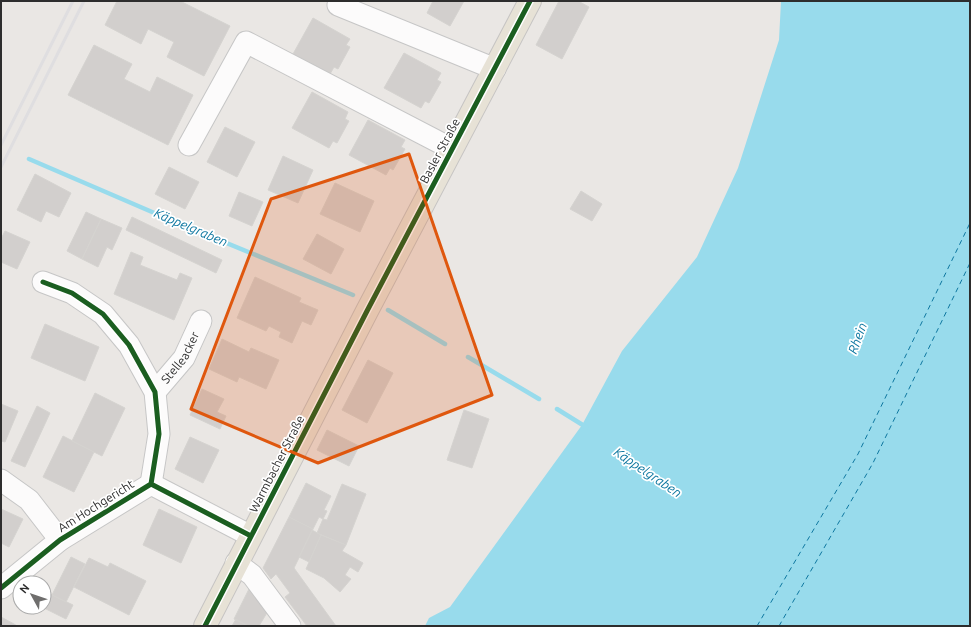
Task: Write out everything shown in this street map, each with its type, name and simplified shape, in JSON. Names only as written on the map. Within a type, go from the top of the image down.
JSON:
[{"type":"main road","name":"Basler Straße","points":[[367,311],[530,1]]},
{"type":"main road","name":"Warmbacher Straße","points":[[205,626],[236,563],[367,311]]},
{"type":"street","points":[[338,5],[495,69]]},
{"type":"street","points":[[189,145],[246,42],[452,149]]},
{"type":"street","name":"Stelleacker","points":[[43,282],[72,293],[103,314],[129,345],[155,392],[159,434],[151,484]]},
{"type":"street","name":"Stelleacker","points":[[155,392],[184,358],[202,321]]},
{"type":"street","name":"Am Hochgericht","points":[[1,480],[29,500],[60,540]]},
{"type":"street","name":"Am Hochgericht","points":[[1,588],[60,540],[151,484],[251,536]]},
{"type":"street","points":[[236,563],[252,575],[290,626]]},
{"type":"highlighted area","points":[[409,154],[492,395],[318,463],[191,409],[271,199]]},
{"type":"water","name":"Rhein","points":[[781,1],[970,1],[970,626],[425,626],[429,618],[450,607],[582,425],[622,351],[697,257],[738,168],[779,40]]},
{"type":"building","points":[[117,1],[180,1],[230,26],[204,76],[167,57],[174,42],[148,29],[141,44],[105,25]]},
{"type":"building","points":[[433,1],[464,1],[450,26],[427,13]]},
{"type":"building","points":[[559,1],[578,1],[589,7],[562,59],[536,45]]},
{"type":"building","points":[[313,18],[350,39],[346,45],[350,47],[338,69],[334,67],[330,74],[293,54]]},
{"type":"building","points":[[94,45],[132,64],[124,79],[150,92],[157,77],[193,95],[168,145],[68,95]]},
{"type":"building","points":[[404,53],[441,73],[437,80],[441,82],[429,103],[425,101],[421,108],[384,88]]},
{"type":"building","points":[[312,92],[348,112],[345,119],[349,121],[337,143],[333,141],[329,148],[292,128]]},
{"type":"building","points":[[368,120],[405,140],[401,147],[405,149],[393,170],[390,168],[386,175],[349,155]]},
{"type":"building","points":[[225,127],[255,142],[237,177],[207,162]]},
{"type":"building","points":[[283,156],[313,170],[298,203],[268,190]]},
{"type":"building","points":[[169,167],[199,182],[185,209],[155,194]]},
{"type":"building","points":[[35,174],[71,193],[59,217],[46,211],[41,222],[17,210]]},
{"type":"building","points":[[335,183],[374,201],[360,232],[320,214]]},
{"type":"building","points":[[581,191],[602,204],[592,221],[570,209]]},
{"type":"building","points":[[239,192],[263,202],[252,226],[229,216]]},
{"type":"building","points":[[86,212],[101,219],[82,259],[67,251]]},
{"type":"building","points":[[132,217],[222,260],[216,273],[126,230]]},
{"type":"building","points":[[101,219],[122,228],[112,250],[107,247],[98,267],[82,259]]},
{"type":"building","points":[[5,231],[30,242],[17,269],[1,262],[1,239]]},
{"type":"building","points":[[317,234],[344,249],[331,274],[303,259]]},
{"type":"building","points":[[131,252],[143,257],[140,265],[177,280],[180,273],[192,278],[174,320],[114,294]]},
{"type":"building","points":[[255,277],[301,298],[299,302],[318,310],[311,325],[302,321],[292,343],[279,337],[281,332],[269,326],[266,331],[237,318]]},
{"type":"building","points":[[45,324],[99,347],[85,381],[31,358]]},
{"type":"building","points":[[222,339],[249,352],[251,348],[279,360],[266,389],[239,377],[237,382],[209,369]]},
{"type":"building","points":[[368,360],[393,373],[367,423],[342,410]]},
{"type":"building","points":[[202,389],[224,399],[217,412],[226,416],[220,429],[190,415]]},
{"type":"building","points":[[95,393],[125,408],[102,456],[72,441]]},
{"type":"building","points":[[1,404],[18,411],[5,442],[1,441]]},
{"type":"building","points":[[37,406],[50,413],[25,467],[11,461]]},
{"type":"building","points":[[464,410],[489,419],[472,468],[447,460]]},
{"type":"building","points":[[327,430],[359,446],[349,466],[317,450]]},
{"type":"building","points":[[63,436],[94,452],[74,492],[43,477]]},
{"type":"building","points":[[190,437],[219,450],[203,483],[175,469]]},
{"type":"building","points":[[306,483],[331,496],[324,510],[327,511],[323,519],[319,517],[313,529],[289,517]]},
{"type":"building","points":[[342,484],[366,494],[346,545],[317,533],[323,519],[327,520]]},
{"type":"building","points":[[1,509],[23,519],[9,547],[1,543]]},
{"type":"building","points":[[159,509],[197,527],[181,563],[143,545]]},
{"type":"building","points":[[289,517],[313,529],[294,568],[336,626],[307,626],[285,597],[290,593],[276,574],[271,579],[263,568]]},
{"type":"building","points":[[312,530],[321,535],[309,562],[299,557]]},
{"type":"building","points":[[321,535],[346,545],[342,551],[363,563],[358,572],[350,567],[345,575],[351,579],[340,592],[324,578],[306,569]]},
{"type":"building","points":[[71,557],[85,564],[66,602],[52,595]]},
{"type":"building","points":[[89,558],[108,567],[110,563],[146,581],[129,615],[74,587]]},
{"type":"building","points":[[250,587],[268,611],[259,626],[248,626],[234,619]]},
{"type":"building","points":[[52,595],[73,605],[66,619],[52,612]]},
{"type":"building","points":[[1,617],[14,624],[17,626],[1,626]]},
{"type":"building","points":[[236,619],[248,626],[232,626]]},
{"type":"waterway","name":"Käppelgraben","points":[[29,159],[173,221],[353,295]]},
{"type":"waterway","name":"Käppelgraben","points":[[388,310],[445,344]]},
{"type":"waterway","name":"Käppelgraben","points":[[468,357],[539,399]]},
{"type":"waterway","name":"Käppelgraben","points":[[557,409],[586,427]]},
{"type":"ferry route","points":[[757,626],[858,454],[970,223]]},
{"type":"ferry route","points":[[779,626],[873,463],[970,263]]},
{"type":"railway","points":[[1,145],[73,1]]},
{"type":"railway","points":[[1,167],[84,1]]},
{"type":"cycle path","points":[[205,626],[367,311],[530,1]]},
{"type":"cycle path","points":[[43,282],[72,293],[103,314],[129,345],[155,392],[159,434],[151,484]]},
{"type":"cycle path","points":[[1,588],[60,540],[151,484],[251,536]]}]
